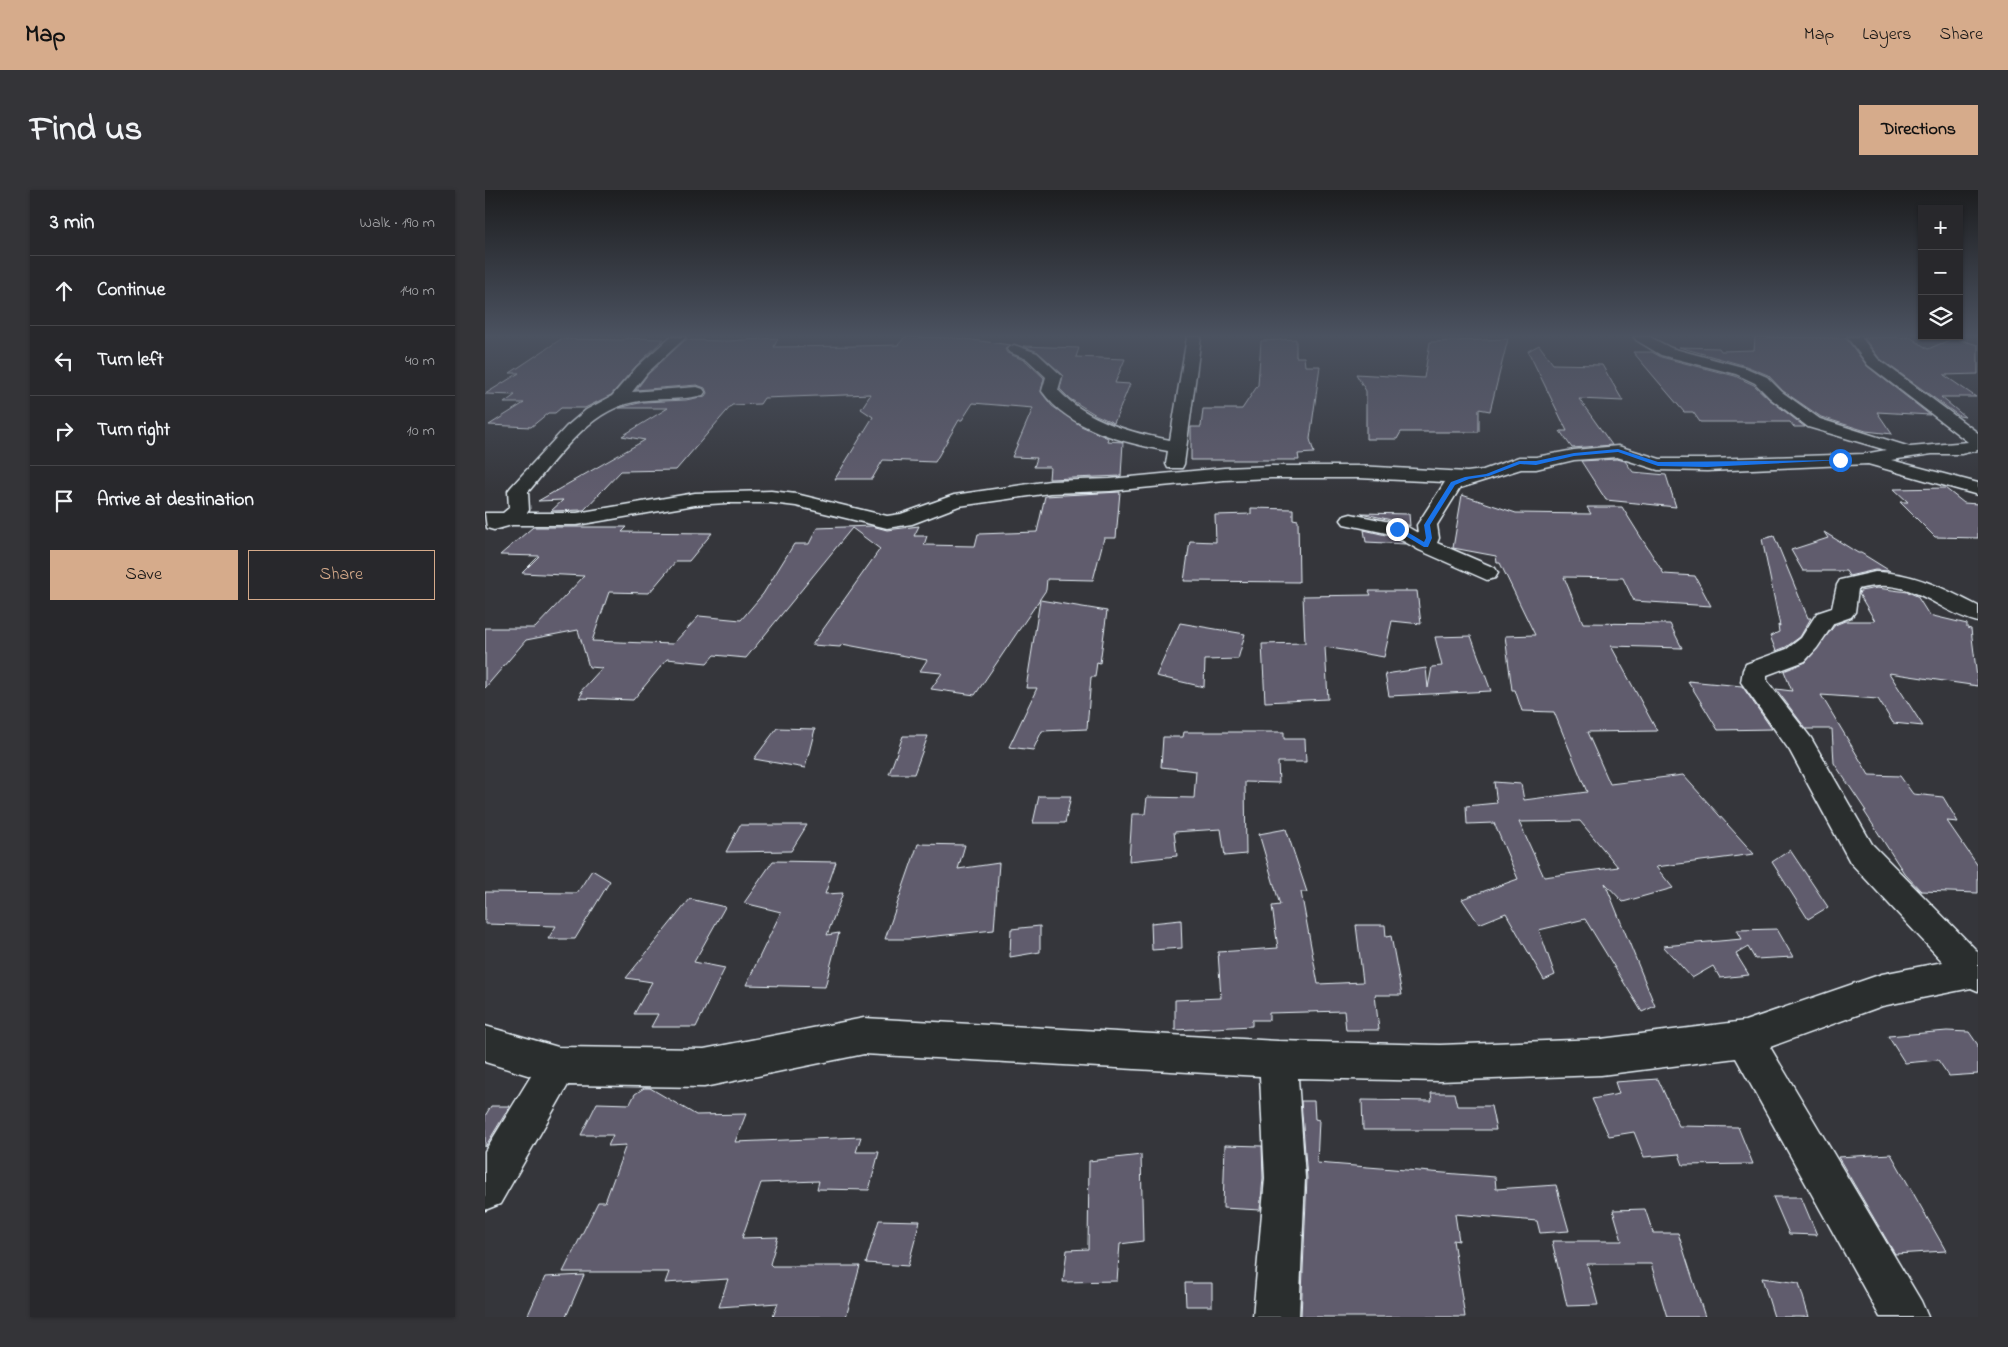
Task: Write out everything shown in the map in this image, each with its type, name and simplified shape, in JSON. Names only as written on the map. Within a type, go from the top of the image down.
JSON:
[{"type":"street","points":[[485,527],[507,520],[519,510],[518,491],[523,483],[552,455],[572,431],[598,410],[618,400],[626,390]]},
{"type":"street","points":[[1050,390],[1069,410],[1126,434],[1153,443],[1177,447]]},
{"type":"street","points":[[1172,478],[1186,390]]},
{"type":"street","points":[[1771,390],[1814,423],[1911,452]]},
{"type":"street","points":[[1908,390],[1978,444]]},
{"type":"street","points":[[598,410],[631,397],[697,392]]},
{"type":"street","points":[[485,519],[577,519],[695,499],[735,497],[796,500],[877,521],[897,522],[954,501],[985,494],[1050,487],[1110,485],[1172,478],[1272,472],[1388,473],[1467,478],[1487,475],[1519,462],[1536,463],[1574,455],[1618,451],[1658,464],[1707,465],[1864,459],[1932,449],[1961,449],[1978,444]]},
{"type":"street","points":[[1864,459],[1978,490]]},
{"type":"street","points":[[1426,546],[1429,538],[1427,525],[1434,512],[1453,484],[1467,478]]},
{"type":"street","points":[[1351,520],[1397,529],[1426,546],[1487,573]]},
{"type":"street","points":[[1977,976],[1861,853],[1801,746],[1754,682],[1755,670],[1796,655],[1809,644],[1825,618],[1843,612],[1848,585],[1876,579],[1911,584],[1936,593],[1978,615]]},
{"type":"street","points":[[485,1044],[558,1066],[704,1068],[864,1036],[1278,1059],[1440,1062],[1601,1057],[1745,1039],[1882,990],[1977,976]]},
{"type":"street","points":[[1745,1039],[1905,1317]]},
{"type":"street","points":[[1276,1317],[1285,1178],[1278,1059]]},
{"type":"street","points":[[485,1189],[558,1066]]},
{"type":"building","points":[[492,390],[616,390],[611,395],[585,408],[561,408],[555,413],[548,413],[531,427],[489,425],[524,403],[504,403],[515,395],[485,394]]},
{"type":"building","points":[[706,390],[1042,390],[1041,392],[1052,406],[1081,426],[1108,438],[1107,441],[1123,442],[1121,476],[1049,479],[1050,467],[1034,467],[1037,458],[1012,457],[1033,408],[973,403],[962,420],[959,420],[935,462],[883,460],[872,479],[835,479],[873,417],[861,409],[871,394],[764,398],[760,404],[732,405],[676,470],[621,471],[584,510],[551,511],[563,500],[538,501],[645,440],[622,436],[668,408],[619,408],[643,402],[686,400],[705,396],[707,393]]},
{"type":"building","points":[[1061,390],[1128,390],[1114,423],[1096,415],[1070,399]]},
{"type":"building","points":[[1255,390],[1317,390],[1310,439],[1314,453],[1298,454],[1299,460],[1191,460],[1191,427],[1201,427],[1203,409],[1242,409]]},
{"type":"building","points":[[1365,390],[1495,390],[1490,411],[1479,409],[1479,432],[1401,432],[1397,439],[1366,439]]},
{"type":"building","points":[[1547,390],[1616,390],[1623,401],[1579,399],[1612,445],[1572,448],[1560,431],[1567,431]]},
{"type":"building","points":[[1665,390],[1759,390],[1805,427],[1794,427],[1790,422],[1700,422],[1693,412],[1684,412]]},
{"type":"building","points":[[1782,390],[1897,390],[1930,415],[1877,412],[1892,434],[1866,431],[1821,417]]},
{"type":"building","points":[[1923,390],[1965,390],[1976,397],[1941,397],[1965,417],[1959,416]]},
{"type":"building","points":[[1617,459],[1625,461],[1633,472],[1666,475],[1676,507],[1606,500],[1581,461]]},
{"type":"building","points":[[1945,488],[1964,503],[1978,504],[1978,538],[1935,537],[1900,502],[1908,502],[1894,489]]},
{"type":"building","points":[[1120,492],[1116,538],[1104,538],[1093,580],[1047,579],[1046,590],[975,695],[931,689],[942,673],[920,671],[927,660],[842,644],[840,647],[812,645],[880,549],[852,528],[746,658],[714,655],[707,663],[667,659],[633,700],[579,698],[583,692],[580,692],[602,668],[589,667],[578,630],[526,640],[485,688],[485,628],[535,628],[584,576],[522,573],[539,556],[500,555],[533,527],[627,527],[622,532],[712,533],[689,561],[676,561],[649,593],[609,592],[592,641],[673,644],[699,616],[741,620],[763,594],[794,544],[809,544],[817,528],[872,526],[887,530],[919,526],[914,536],[927,536],[924,545],[975,546],[978,534],[1037,532],[1045,496]]},
{"type":"building","points":[[1462,495],[1516,513],[1591,514],[1587,507],[1622,507],[1664,574],[1695,576],[1711,606],[1634,601],[1623,578],[1564,577],[1583,623],[1670,624],[1682,648],[1611,646],[1657,731],[1587,732],[1610,784],[1683,775],[1754,854],[1656,867],[1673,888],[1623,902],[1605,883],[1655,1006],[1642,1012],[1585,919],[1539,930],[1555,975],[1544,980],[1506,913],[1479,924],[1462,899],[1518,879],[1494,823],[1467,824],[1466,806],[1497,803],[1494,782],[1521,784],[1524,800],[1587,792],[1554,712],[1522,711],[1515,690],[1512,690],[1505,636],[1535,635],[1500,563],[1497,563],[1496,556],[1453,548]],"holes":[[[1580,821],[1618,867],[1544,877],[1519,822]]]},
{"type":"building","points":[[1251,508],[1293,509],[1293,519],[1298,520],[1299,582],[1184,581],[1190,541],[1216,542],[1215,515],[1251,514]]},
{"type":"building","points":[[1361,513],[1409,514],[1410,526],[1404,523]]},
{"type":"building","points":[[1364,530],[1390,536],[1406,544],[1366,542]]},
{"type":"building","points":[[1824,532],[1890,571],[1875,570],[1849,576],[1846,571],[1803,571],[1791,550],[1828,538]]},
{"type":"building","points":[[1774,536],[1808,618],[1811,618],[1800,637],[1786,647],[1776,651],[1770,636],[1779,632],[1778,625],[1780,626],[1762,539]]},
{"type":"building","points":[[1877,588],[1908,592],[1917,596],[1929,615],[1967,624],[1967,628],[1971,629],[1978,686],[1889,673],[1923,726],[1893,723],[1878,699],[1821,695],[1869,775],[1900,776],[1913,794],[1943,797],[1958,822],[1947,821],[1978,866],[1978,893],[1921,891],[1904,873],[1834,763],[1832,729],[1806,729],[1776,689],[1792,691],[1784,671],[1806,662],[1835,625],[1845,621],[1875,621],[1859,594],[1860,591]]},
{"type":"building","points":[[1369,591],[1417,591],[1421,624],[1392,621],[1384,657],[1325,647],[1328,699],[1265,702],[1262,644],[1305,643],[1303,596],[1371,595]]},
{"type":"building","points":[[1040,600],[1107,611],[1100,663],[1097,662],[1095,677],[1091,677],[1087,729],[1042,731],[1033,750],[1009,747],[1037,688],[1026,688]]},
{"type":"building","points":[[1180,623],[1245,634],[1238,659],[1205,660],[1204,687],[1156,676]]},
{"type":"building","points":[[1471,636],[1491,691],[1389,696],[1385,674],[1426,668],[1428,688],[1432,667],[1442,666],[1435,637]]},
{"type":"building","points":[[1688,681],[1742,686],[1772,729],[1718,730]]},
{"type":"building","points":[[777,728],[815,729],[805,768],[754,759]]},
{"type":"building","points":[[1184,732],[1284,732],[1284,739],[1305,739],[1306,762],[1278,762],[1279,783],[1245,782],[1246,854],[1225,856],[1221,829],[1174,832],[1177,856],[1129,861],[1132,814],[1145,814],[1147,797],[1194,798],[1196,771],[1161,767],[1163,737],[1183,737]]},
{"type":"building","points":[[903,736],[928,736],[914,774],[889,774]]},
{"type":"building","points":[[1039,796],[1071,796],[1065,823],[1033,823]]},
{"type":"building","points":[[740,825],[807,825],[791,851],[726,852]]},
{"type":"building","points":[[1286,829],[1307,892],[1301,892],[1318,984],[1363,982],[1356,925],[1385,925],[1386,937],[1391,936],[1402,995],[1375,995],[1379,1030],[1346,1030],[1344,1011],[1269,1013],[1269,1020],[1252,1020],[1252,1026],[1175,1030],[1175,1000],[1221,998],[1218,952],[1278,948],[1272,906],[1280,905],[1259,834]]},
{"type":"building","points":[[918,844],[965,845],[958,869],[999,863],[994,930],[908,939],[885,939]]},
{"type":"building","points":[[1790,850],[1828,907],[1808,919],[1772,862]]},
{"type":"building","points":[[773,861],[836,862],[825,894],[843,893],[827,935],[839,933],[825,987],[746,985],[781,912],[744,903]]},
{"type":"building","points":[[592,870],[610,881],[575,939],[548,939],[556,926],[485,924],[485,892],[577,893]]},
{"type":"building","points":[[690,899],[725,907],[694,962],[725,968],[696,1027],[651,1027],[658,1014],[634,1014],[652,982],[626,978]]},
{"type":"building","points":[[1181,920],[1182,948],[1152,950],[1151,923]]},
{"type":"building","points":[[1040,926],[1040,952],[1010,957],[1011,929]]},
{"type":"building","points":[[1777,929],[1793,957],[1755,959],[1748,947],[1736,954],[1749,975],[1720,978],[1713,966],[1692,978],[1663,946],[1742,939],[1737,930]]},
{"type":"building","points":[[1947,1031],[1969,1032],[1978,1045],[1978,1074],[1949,1076],[1938,1060],[1905,1063],[1888,1036]]},
{"type":"building","points":[[1658,1079],[1679,1126],[1738,1127],[1753,1164],[1683,1165],[1679,1154],[1644,1157],[1634,1132],[1609,1136],[1592,1099],[1619,1094],[1615,1082]]},
{"type":"building","points":[[644,1088],[650,1088],[696,1115],[746,1114],[735,1142],[861,1137],[856,1152],[879,1152],[869,1190],[817,1189],[819,1181],[761,1183],[742,1238],[778,1237],[770,1264],[772,1266],[860,1266],[846,1317],[773,1317],[778,1303],[719,1307],[728,1279],[665,1283],[669,1272],[563,1272],[598,1202],[605,1202],[626,1145],[608,1146],[613,1135],[581,1135],[597,1103],[630,1104],[635,1094]]},
{"type":"building","points":[[1431,1093],[1454,1093],[1457,1106],[1491,1106],[1496,1130],[1363,1130],[1362,1100],[1432,1101]]},
{"type":"building","points":[[1301,1101],[1314,1101],[1315,1119],[1319,1120],[1317,1163],[1495,1177],[1496,1189],[1556,1185],[1569,1231],[1540,1233],[1537,1221],[1455,1214],[1459,1241],[1453,1240],[1465,1317],[1301,1317],[1307,1178]]},
{"type":"building","points":[[491,1106],[510,1106],[485,1147],[485,1116]]},
{"type":"building","points":[[1225,1145],[1262,1146],[1263,1178],[1260,1210],[1223,1208]]},
{"type":"building","points":[[1891,1154],[1946,1251],[1895,1254],[1838,1157]]},
{"type":"building","points":[[1141,1155],[1143,1241],[1120,1244],[1117,1281],[1063,1282],[1067,1250],[1088,1249],[1089,1161]]},
{"type":"building","points":[[1773,1197],[1801,1197],[1817,1235],[1789,1234]]},
{"type":"building","points":[[1645,1209],[1653,1233],[1678,1233],[1705,1317],[1667,1317],[1651,1264],[1587,1264],[1598,1305],[1567,1306],[1552,1241],[1622,1241],[1613,1210]]},
{"type":"building","points":[[879,1220],[920,1221],[908,1266],[866,1263]]},
{"type":"building","points":[[584,1275],[566,1317],[527,1317],[545,1277]]},
{"type":"building","points":[[1762,1278],[1799,1283],[1809,1317],[1774,1317]]},
{"type":"building","points":[[1185,1283],[1212,1283],[1212,1306],[1186,1306]]},
{"type":"route","points":[[1397,529],[1413,536],[1426,546],[1429,538],[1427,525],[1442,498],[1453,484],[1467,478],[1487,475],[1519,462],[1536,463],[1574,455],[1618,451],[1658,464],[1707,465],[1840,460]]}]
